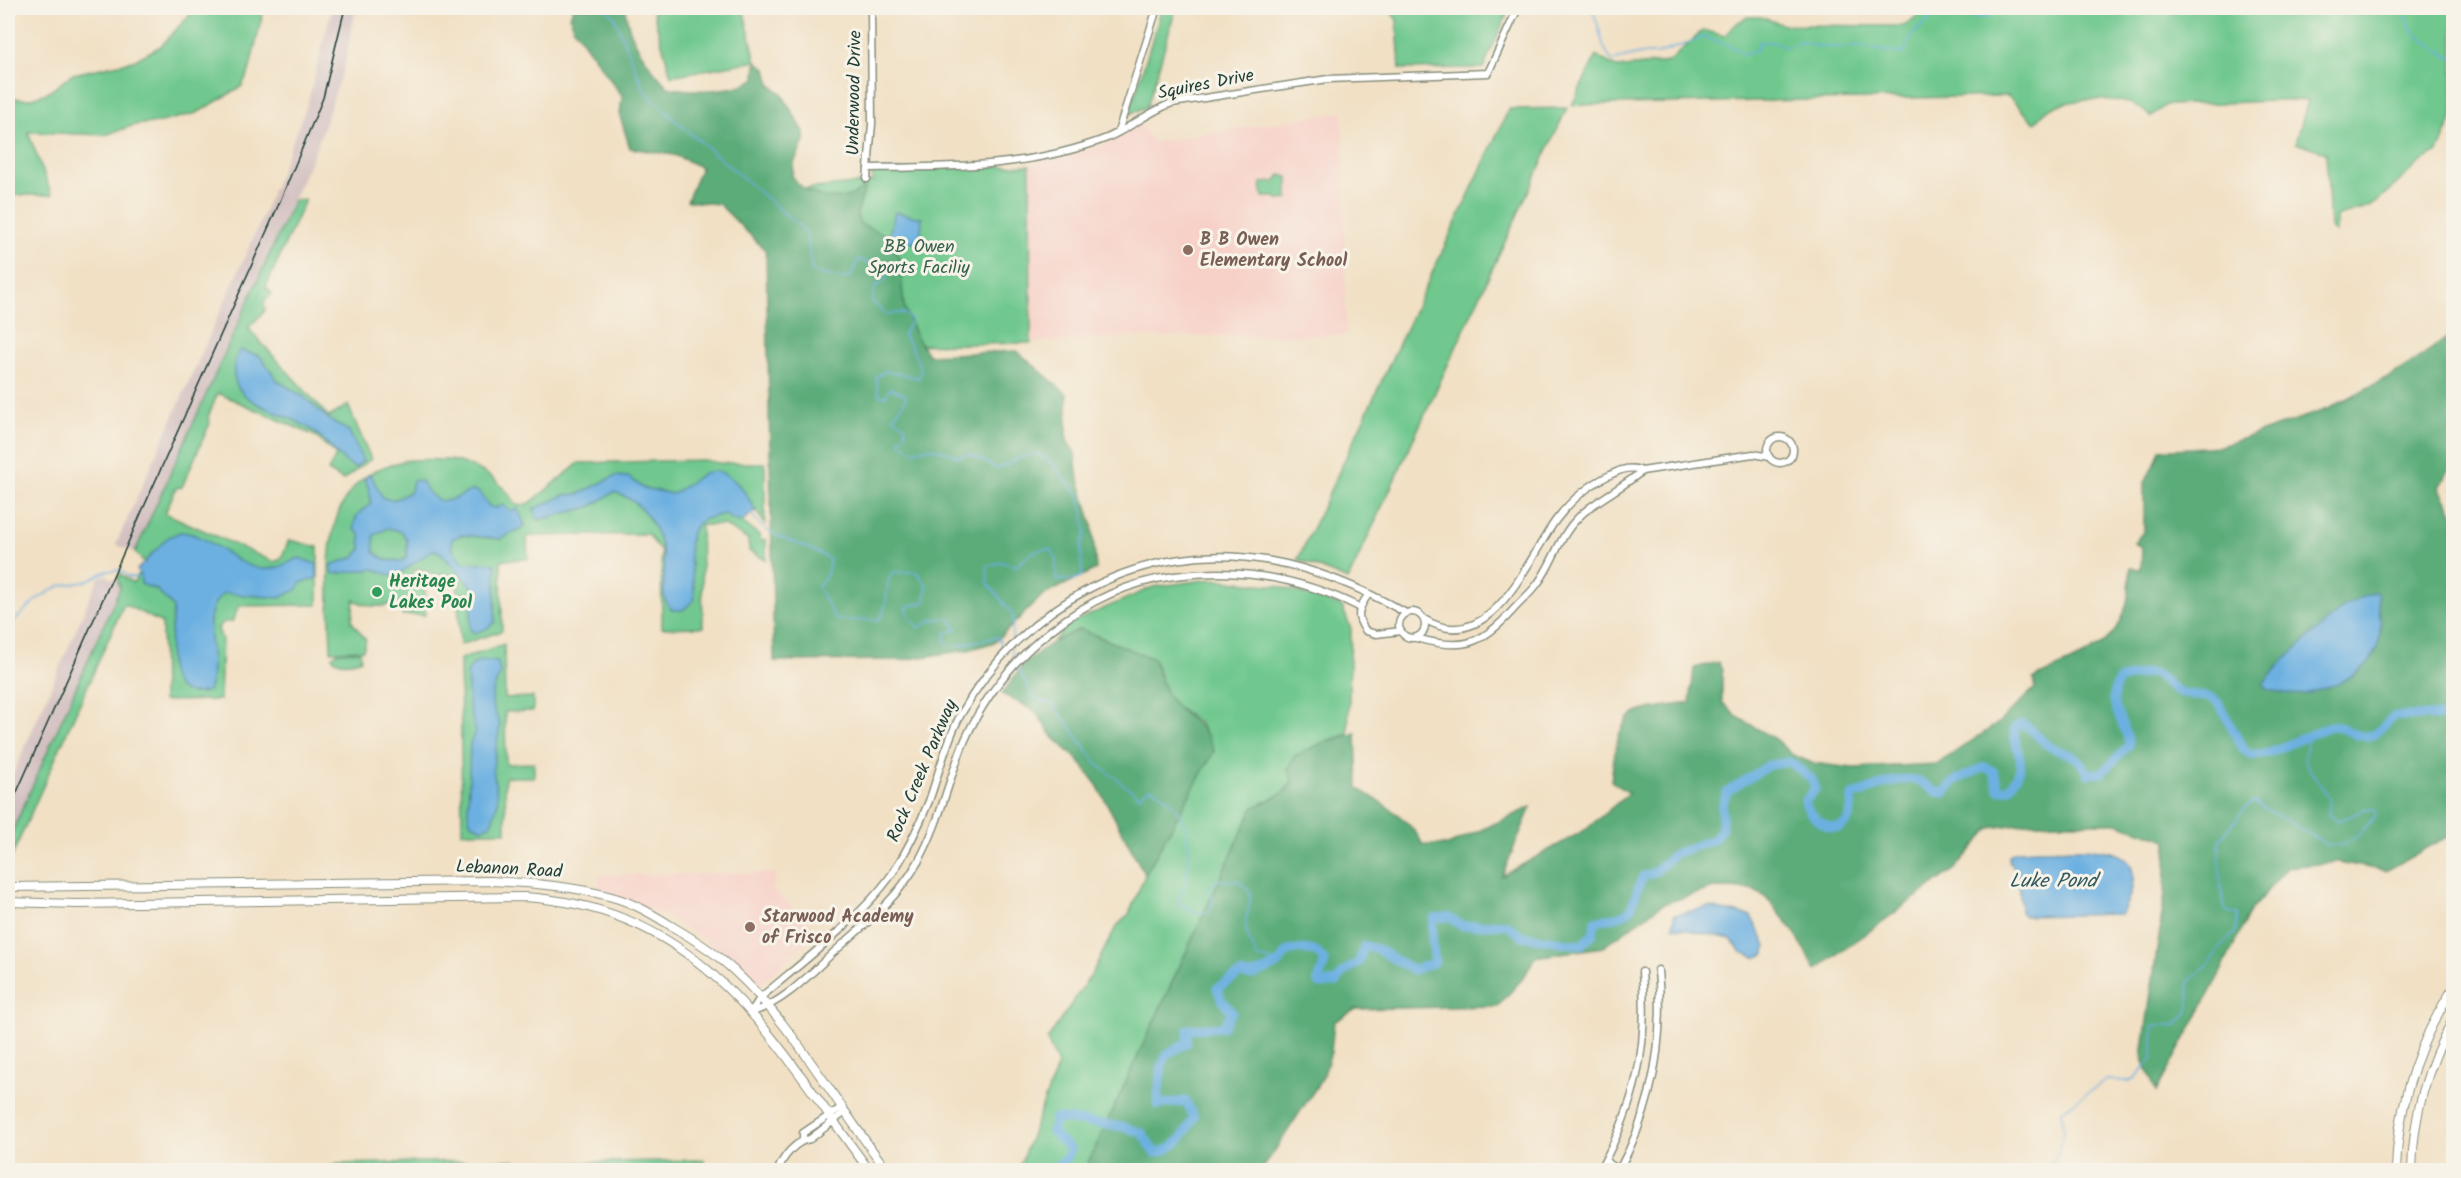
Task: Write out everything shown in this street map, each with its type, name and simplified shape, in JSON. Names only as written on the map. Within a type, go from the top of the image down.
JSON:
[{"type":"main road","name":"Lebanon Road","points":[[8,888],[491,881],[535,883],[612,897],[668,924],[723,960],[768,1008],[887,1170]]},
{"type":"main road","name":"Lebanon Road","points":[[8,902],[77,904],[523,897],[586,906],[638,925],[660,936],[710,969],[751,1012],[869,1170]]},
{"type":"main road","points":[[660,936],[668,924]]},
{"type":"main road","points":[[2396,1170],[2400,1120],[2413,1071],[2429,1028],[2454,987]]},
{"type":"main road","points":[[2412,1170],[2415,1128],[2424,1088],[2434,1055],[2454,1018]]},
{"type":"street","name":"Underwood Drive","points":[[867,179],[872,124],[871,8]]},
{"type":"street","points":[[1118,133],[1157,8]]},
{"type":"street","name":"Squires Drive","points":[[868,168],[1000,164],[1061,153],[1118,133],[1149,112],[1172,103],[1328,79],[1488,73],[1518,8]]},
{"type":"street","points":[[1642,471],[1638,468],[1618,471],[1586,489],[1569,504],[1549,530],[1520,579],[1483,619],[1458,630],[1438,627],[1424,619],[1418,612],[1406,613],[1400,619],[1401,631],[1408,637],[1444,645],[1464,645],[1492,632],[1538,583],[1570,527],[1596,502],[1642,471],[1753,454],[1783,463],[1791,457],[1794,450],[1788,440],[1781,437],[1774,439],[1768,446],[1753,454]]},
{"type":"street","points":[[1768,446],[1769,457]]},
{"type":"street","name":"Rock Creek Parkway","points":[[751,1012],[760,998],[880,889],[907,849],[928,801],[959,718],[987,673],[1014,642],[1032,626],[1082,591],[1134,569],[1164,562],[1206,557],[1261,559],[1318,573],[1406,613]]},
{"type":"street","name":"Rock Creek Parkway","points":[[751,1012],[768,1008],[855,936],[883,909],[917,863],[939,818],[964,742],[997,686],[1056,626],[1102,598],[1163,577],[1230,572],[1277,578],[1335,595],[1359,607]]},
{"type":"street","points":[[1335,595],[1342,583]]},
{"type":"street","points":[[1368,595],[1359,607],[1358,615],[1366,632],[1388,634],[1401,631]]},
{"type":"street","points":[[1416,638],[1425,629],[1424,619]]},
{"type":"street","points":[[844,924],[855,936]]},
{"type":"street","points":[[1605,1161],[1619,1170],[1635,1138],[1653,1085],[1661,1022],[1658,970]]},
{"type":"street","points":[[1600,1170],[1624,1121],[1639,1074],[1645,1031],[1642,972]]},
{"type":"street","points":[[778,1170],[784,1158],[803,1140],[803,1133],[831,1119],[843,1110]]},
{"type":"shaded area","points":[[332,8],[356,8],[344,67],[316,149],[135,552],[119,546],[116,544],[259,225],[307,105]]},
{"type":"shaded area","name":"B B Owen Elementary School","points":[[1343,112],[1346,335],[1124,337],[1031,343],[1030,165],[1106,144],[1140,125],[1153,142]]},
{"type":"shaded area","points":[[107,575],[111,579],[118,579],[120,588],[8,841],[8,786],[99,577]]},
{"type":"shaded area","name":"Starwood Academy of Frisco","points":[[775,873],[773,890],[818,931],[758,986],[753,985],[718,949],[664,915],[598,889],[600,875]]},
{"type":"green space","points":[[196,8],[264,8],[249,72],[241,87],[197,113],[161,122],[135,125],[105,135],[28,132],[52,195],[12,195],[8,188],[8,98],[29,99],[49,92],[73,74],[133,61],[161,46]]},
{"type":"green space","points":[[573,8],[626,8],[634,40],[654,71],[668,87],[713,90],[738,86],[755,78],[756,61],[766,69],[770,84],[781,93],[804,132],[804,141],[794,163],[792,176],[803,188],[827,198],[853,195],[865,188],[857,214],[860,224],[889,236],[900,261],[904,306],[915,334],[928,355],[1017,351],[1067,394],[1067,441],[1075,453],[1077,473],[1092,524],[1096,569],[1042,596],[995,642],[968,650],[902,660],[774,661],[766,251],[719,204],[687,201],[701,167],[674,155],[630,148],[620,116],[622,96],[574,29],[570,17]]},
{"type":"green space","points":[[652,8],[743,8],[756,61],[671,76]]},
{"type":"green space","points":[[1162,8],[1176,8],[1147,107],[1129,114]]},
{"type":"green space","points":[[1388,8],[1510,8],[1483,68],[1400,69],[1397,20]]},
{"type":"green space","points":[[1926,8],[2453,8],[2453,117],[2438,152],[2419,163],[2372,205],[2336,217],[2336,232],[2330,228],[2326,152],[2296,143],[2308,100],[2166,105],[2150,117],[2142,109],[2118,101],[2076,101],[2052,107],[2035,123],[2008,96],[1572,105],[1596,56],[1618,68],[1669,62],[1703,30],[1725,36],[1737,23],[1747,17],[1761,17],[1784,25],[1897,26],[1906,25]]},
{"type":"green space","points":[[1567,108],[1348,580],[1298,559],[1509,109]]},
{"type":"green space","name":"BB Owen Sports Faciliy","points":[[1030,165],[1031,343],[779,347],[777,192],[872,182],[873,171]]},
{"type":"green space","points":[[1280,175],[1288,177],[1288,199],[1263,197],[1261,183],[1275,182]]},
{"type":"green space","points":[[294,200],[305,200],[266,287],[272,294],[264,301],[265,311],[248,328],[329,417],[348,405],[371,459],[343,480],[328,471],[336,455],[315,436],[218,393],[208,417],[210,423],[182,487],[176,488],[165,513],[274,562],[281,559],[289,540],[318,547],[318,605],[239,606],[232,622],[224,622],[218,628],[222,640],[220,700],[163,701],[162,623],[124,604],[8,865],[8,841],[120,588],[118,579],[120,574],[133,583],[145,563],[135,552]]},
{"type":"green space","points":[[2453,334],[2453,464],[2439,487],[2454,514],[2452,834],[2386,871],[2338,862],[2288,867],[2250,911],[2222,970],[2156,1092],[2142,1056],[2165,893],[2167,840],[2116,823],[2026,823],[1990,828],[1955,869],[1816,970],[1793,930],[1766,897],[1751,889],[1714,888],[1663,904],[1603,947],[1535,957],[1524,977],[1498,1006],[1356,1009],[1334,1022],[1331,1052],[1323,1077],[1262,1170],[1085,1170],[1253,808],[1283,793],[1293,783],[1288,770],[1294,756],[1324,742],[1356,733],[1358,788],[1403,819],[1418,835],[1423,845],[1448,845],[1531,807],[1502,876],[1585,830],[1629,793],[1611,781],[1617,742],[1624,724],[1630,717],[1644,710],[1690,703],[1694,668],[1718,662],[1722,670],[1722,702],[1736,716],[1775,739],[1791,754],[1812,763],[1853,768],[1937,764],[1997,724],[2035,688],[2033,679],[2090,652],[2116,630],[2124,614],[2129,594],[2130,568],[2141,569],[2142,547],[2134,543],[2144,531],[2144,482],[2160,450],[2221,446],[2330,408],[2401,370]]},
{"type":"green space","points":[[450,460],[471,466],[489,476],[505,489],[518,506],[530,503],[579,463],[704,460],[719,463],[765,463],[765,524],[755,510],[742,522],[759,535],[761,541],[766,540],[766,560],[749,551],[748,540],[724,525],[701,525],[703,627],[662,628],[661,552],[648,534],[527,536],[528,559],[501,560],[502,631],[460,645],[457,575],[430,574],[419,568],[414,571],[411,580],[425,590],[425,615],[402,615],[398,601],[376,606],[354,600],[352,622],[366,640],[363,650],[331,651],[329,567],[332,538],[339,512],[352,490],[371,473],[400,462]]},
{"type":"green space","points":[[1211,579],[1278,586],[1342,606],[1351,629],[1348,734],[1324,742],[1283,793],[1253,808],[1085,1170],[1018,1170],[1058,1065],[1047,1040],[1091,975],[1116,927],[1129,914],[1145,875],[1214,751],[1199,723],[1177,707],[1167,695],[1154,659],[1080,630],[1053,642],[1068,624],[1153,587]]},
{"type":"green space","points":[[1080,629],[1154,659],[1168,696],[1202,729],[1214,751],[1145,875],[1097,785],[1078,760],[1054,738],[1035,711],[1002,694],[1025,662],[1053,642]]},
{"type":"green space","points":[[504,644],[505,698],[533,697],[533,711],[505,712],[506,764],[534,763],[534,777],[505,777],[506,832],[462,832],[460,659]]},
{"type":"green space","points":[[360,651],[361,659],[354,662],[342,662],[332,657],[338,652]]},
{"type":"green space","points":[[513,1160],[532,1167],[563,1163],[704,1160],[704,1170],[235,1170],[257,1166],[316,1168],[338,1164]]},
{"type":"water","points":[[895,212],[922,218],[917,241],[907,244],[893,240],[890,232]]},
{"type":"water","points":[[239,350],[260,356],[278,381],[304,397],[331,421],[349,431],[363,461],[355,468],[310,429],[254,402],[243,393],[236,382],[234,368]]},
{"type":"water","points":[[717,471],[730,477],[740,486],[755,510],[742,522],[731,519],[726,514],[705,519],[693,530],[689,549],[694,600],[683,610],[672,610],[665,600],[663,553],[660,542],[650,520],[635,503],[614,492],[590,507],[538,520],[534,509],[565,495],[579,494],[615,476],[629,477],[643,488],[673,494],[704,473]]},
{"type":"water","points":[[370,474],[383,498],[387,499],[398,498],[411,491],[413,480],[421,481],[432,496],[438,500],[456,498],[472,490],[479,492],[489,506],[496,508],[502,505],[511,511],[518,509],[525,526],[500,539],[461,535],[452,539],[452,549],[464,563],[496,565],[495,622],[486,629],[474,633],[470,629],[473,588],[440,552],[433,550],[395,577],[374,569],[333,574],[331,565],[354,557],[361,550],[360,534],[354,529],[355,520],[361,511],[371,504],[369,489],[364,479]],"holes":[[[388,528],[402,532],[407,540],[407,557],[402,561],[386,560],[374,552],[374,535]]]},
{"type":"water","points":[[180,532],[202,538],[242,563],[253,567],[273,568],[299,558],[317,564],[317,578],[300,583],[297,590],[279,598],[224,593],[216,602],[211,613],[212,666],[208,691],[191,693],[180,689],[173,679],[170,652],[173,607],[157,590],[141,584],[141,577],[137,570],[167,538]]},
{"type":"water","points":[[2374,592],[2377,593],[2379,610],[2379,638],[2376,650],[2361,669],[2349,678],[2307,694],[2300,695],[2266,689],[2263,684],[2284,660],[2346,605]]},
{"type":"water","points":[[482,660],[498,662],[500,674],[492,693],[492,704],[500,725],[493,768],[498,802],[491,824],[482,829],[470,822],[468,812],[470,744],[475,731],[469,706],[467,673],[472,665]]},
{"type":"water","name":"Luke Pond","points":[[2077,849],[2112,852],[2125,859],[2132,870],[2132,887],[2121,914],[2024,916],[2021,912],[2019,875],[2009,862],[2009,855],[2018,851]]},
{"type":"water","points":[[1708,907],[1751,916],[1766,946],[1765,954],[1756,958],[1741,952],[1731,939],[1673,927],[1674,915]]},
{"type":"waterway","points":[[605,8],[614,16],[644,90],[675,120],[806,232],[812,272],[843,279],[851,276],[859,259],[885,271],[887,279],[875,287],[872,301],[886,314],[904,313],[912,320],[903,335],[922,371],[919,378],[886,371],[876,377],[879,396],[886,396],[890,388],[906,395],[903,405],[893,417],[905,426],[906,434],[899,441],[913,451],[936,449],[958,457],[970,454],[997,469],[1022,457],[1037,454],[1053,464],[1081,499],[1086,533],[1081,545],[1082,576],[1074,580],[1056,580],[1056,559],[1052,550],[1046,549],[1032,553],[1016,566],[1001,562],[987,566],[988,583],[1013,615],[1012,642]]},
{"type":"waterway","points":[[1437,8],[1445,8]]},
{"type":"waterway","points":[[1533,8],[1549,10],[1553,8]]},
{"type":"waterway","points":[[1591,8],[1612,61],[1640,54],[1657,54],[1704,37],[1730,45],[1744,55],[1757,50],[1759,42],[1773,42],[1785,47],[1802,42],[1822,47],[1861,47],[1904,54],[1910,38],[1938,8]]},
{"type":"waterway","points":[[1967,8],[1972,18],[1990,17],[1991,8]]},
{"type":"waterway","points":[[2394,8],[2403,15],[2414,33],[2454,59]]},
{"type":"waterway","points":[[750,511],[765,529],[820,553],[830,560],[826,577],[818,587],[836,620],[879,620],[884,609],[892,572],[917,572],[927,586],[925,602],[906,607],[911,620],[919,628],[931,620],[949,618],[957,629],[945,633],[945,643],[953,646],[997,637],[1006,651]]},
{"type":"waterway","points":[[12,623],[37,599],[59,586],[84,582],[107,571],[120,570],[129,577],[142,577]]},
{"type":"waterway","points":[[1012,650],[1014,663]]},
{"type":"waterway","points":[[1017,667],[1034,699],[1053,704],[1097,764],[1139,796],[1150,788],[1164,796],[1175,808],[1188,838],[1189,855],[1184,887],[1177,902],[1196,912],[1209,912],[1213,899],[1207,889],[1218,880],[1239,881],[1250,892],[1246,930],[1257,957],[1279,963]]},
{"type":"waterway","points":[[1050,1170],[1064,1161],[1071,1150],[1052,1132],[1055,1118],[1124,1127],[1142,1133],[1155,1153],[1169,1149],[1179,1141],[1194,1117],[1186,1101],[1157,1105],[1162,1065],[1167,1054],[1187,1043],[1188,1029],[1223,1027],[1232,1012],[1221,999],[1217,988],[1240,974],[1250,976],[1266,970],[1279,963],[1288,951],[1309,950],[1317,953],[1325,962],[1318,981],[1320,984],[1337,982],[1342,973],[1359,962],[1364,946],[1377,949],[1413,970],[1435,961],[1432,939],[1434,918],[1449,917],[1462,926],[1506,924],[1522,936],[1581,945],[1593,934],[1595,921],[1620,916],[1630,909],[1643,876],[1655,872],[1674,854],[1714,839],[1722,828],[1722,806],[1727,792],[1769,765],[1790,762],[1812,779],[1815,789],[1805,801],[1807,807],[1823,824],[1837,828],[1843,826],[1849,818],[1852,796],[1894,781],[1910,779],[1944,793],[1954,781],[1985,767],[1994,772],[1999,790],[2008,789],[2020,770],[2021,763],[2016,744],[2015,727],[2022,724],[2053,749],[2074,757],[2084,766],[2088,774],[2102,773],[2129,745],[2117,713],[2115,689],[2119,680],[2145,673],[2156,674],[2178,692],[2211,698],[2219,703],[2243,749],[2251,755],[2269,753],[2330,726],[2366,736],[2375,733],[2395,716],[2454,718]]},
{"type":"waterway","points":[[2038,1170],[2055,1158],[2061,1145],[2062,1111],[2106,1080],[2129,1081],[2135,1078],[2152,1059],[2154,1025],[2176,1025],[2189,1013],[2188,982],[2210,964],[2219,947],[2235,933],[2238,915],[2226,911],[2221,891],[2219,841],[2246,807],[2254,802],[2328,845],[2344,845],[2359,835],[2376,815],[2375,809],[2364,810],[2339,821],[2328,815],[2330,799],[2304,761],[2308,737]]},
{"type":"railway","points":[[8,812],[278,206],[323,98],[345,8]]},
{"type":"place","name":"B B Owen Elementary School","points":[[1188,250]]},
{"type":"place","name":"Heritage Lakes Pool","points":[[377,592]]},
{"type":"place","name":"Starwood Academy of Frisco","points":[[750,927]]}]
